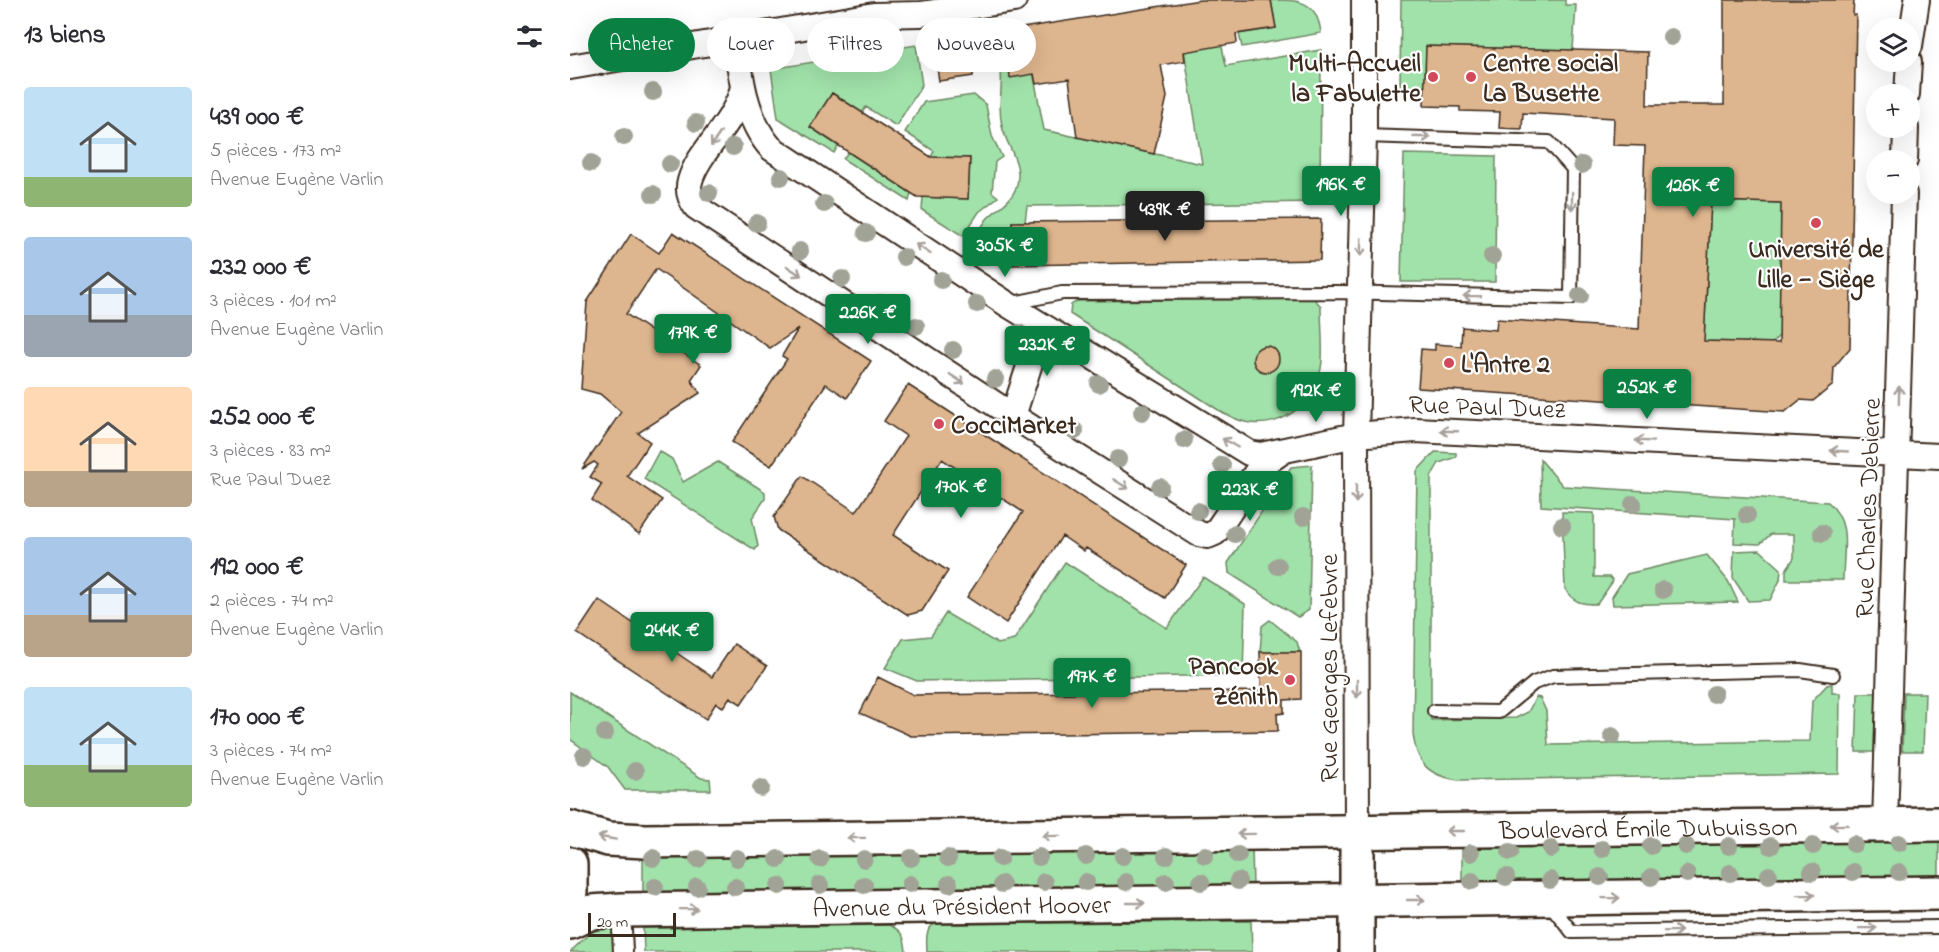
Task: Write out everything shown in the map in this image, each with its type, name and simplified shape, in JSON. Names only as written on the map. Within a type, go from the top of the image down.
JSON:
[{"type":"main road","name":"Boulevard Émile Dubuisson","points":[[1357,833],[1939,824]]},
{"type":"main road","points":[[570,828],[608,839],[645,841],[1357,833],[1359,950]]},
{"type":"main road","points":[[570,864],[570,892]]},
{"type":"main road","points":[[1357,900],[1939,893]]},
{"type":"main road","name":"Avenue du Président Hoover","points":[[570,922],[591,912],[622,910],[1357,900]]},
{"type":"street","points":[[874,15],[899,0]]},
{"type":"street","points":[[795,28],[874,15],[921,14],[943,5],[1014,0]]},
{"type":"street","name":"Rue Georges Lefebvre","points":[[1357,833],[1356,435],[1364,136],[1364,0]]},
{"type":"street","points":[[1914,18],[1917,0]]},
{"type":"street","points":[[570,67],[707,43]]},
{"type":"street","name":"Rue Paul Duez","points":[[740,72],[742,87],[758,131],[771,148],[1007,304],[1234,446],[1249,453],[1262,454],[1356,435],[1426,430],[1939,456]]},
{"type":"street","points":[[742,87],[737,107],[692,176],[689,190],[692,202],[1012,416],[1199,534],[1208,536],[1215,533],[1225,523],[1260,467],[1285,450]]},
{"type":"street","name":"Rue Charles Debierre","points":[[1886,825],[1904,204]]},
{"type":"street","points":[[1012,416],[1042,326]]},
{"type":"street","points":[[622,929],[623,952]]},
{"type":"lane","points":[[1007,304],[1062,293],[1360,293],[1571,298],[1573,168],[1549,142],[1364,136]]},
{"type":"lane","points":[[1434,711],[1499,712],[1534,682],[1553,676],[1800,670],[1833,675]]},
{"type":"lane","points":[[1547,899],[1572,932],[1939,927]]},
{"type":"green space","points":[[1271,0],[1305,4],[1315,14],[1321,33],[1242,47],[1239,34],[1276,28]]},
{"type":"green space","points":[[1401,0],[1565,0],[1565,5],[1576,5],[1573,50],[1426,46],[1425,88],[1400,88]]},
{"type":"green space","points":[[1220,37],[1226,66],[1321,50],[1320,202],[1027,206],[1025,222],[1012,222],[1012,265],[998,260],[972,243],[987,219],[1014,193],[1018,179],[1018,171],[1004,134],[1001,118],[1001,72],[1033,72],[1044,130],[1202,164],[1183,43]]},
{"type":"green space","points":[[916,45],[916,72],[920,72],[922,85],[896,126],[866,107],[862,113],[832,93],[810,127],[838,146],[834,153],[778,118],[771,72],[795,72],[795,65],[807,63],[807,72],[904,72],[904,47]]},
{"type":"green space","points":[[974,95],[986,105],[992,136],[1002,157],[995,162],[992,192],[998,197],[979,212],[963,236],[922,210],[923,197],[968,199],[970,158],[931,157],[934,151],[905,132],[924,102]]},
{"type":"green space","points":[[848,152],[911,193],[909,201],[843,159]]},
{"type":"green space","points":[[1404,154],[1496,156],[1495,282],[1401,282]]},
{"type":"green space","points":[[1711,201],[1781,203],[1780,335],[1772,343],[1704,341]]},
{"type":"green space","points":[[1314,299],[1321,306],[1322,361],[1314,388],[1307,399],[1286,417],[1259,424],[1242,421],[1223,413],[1070,314],[1071,305],[1077,301]]},
{"type":"green space","points":[[659,451],[672,459],[683,482],[718,462],[765,492],[765,499],[752,518],[758,546],[755,550],[644,479]]},
{"type":"green space","points":[[1435,452],[1456,453],[1456,457],[1439,463],[1431,477],[1431,720],[1516,718],[1528,712],[1536,697],[1540,698],[1546,711],[1548,745],[1810,741],[1812,701],[1827,685],[1832,684],[1832,693],[1840,693],[1839,774],[1459,780],[1432,772],[1417,753],[1413,733],[1417,471]]},
{"type":"green space","points":[[1540,459],[1563,486],[1828,502],[1836,510],[1843,528],[1845,547],[1843,580],[1786,580],[1786,570],[1794,558],[1794,534],[1771,534],[1760,544],[1734,543],[1735,519],[1541,506]]},
{"type":"green space","points":[[1312,465],[1309,610],[1298,617],[1229,573],[1228,563],[1291,467]]},
{"type":"green space","points":[[1562,512],[1594,513],[1594,577],[1610,577],[1613,581],[1597,604],[1578,602],[1565,589]]},
{"type":"green space","points":[[1760,550],[1781,569],[1780,580],[1770,600],[1748,601],[1733,578],[1734,551]]},
{"type":"green space","points":[[1707,555],[1728,581],[1738,602],[1613,605],[1612,597],[1627,574]]},
{"type":"green space","points":[[1065,562],[1167,628],[1203,577],[1245,604],[1243,675],[917,681],[885,668],[903,639],[931,636],[946,613],[998,644],[1014,640]]},
{"type":"green space","points":[[1270,620],[1297,642],[1300,652],[1260,652],[1262,626]]},
{"type":"green space","points":[[570,692],[701,778],[710,779],[711,790],[625,790],[608,767],[570,739]]},
{"type":"green space","points":[[1858,693],[1877,693],[1875,752],[1856,752]]},
{"type":"green space","points":[[1904,693],[1925,693],[1923,751],[1902,751]]},
{"type":"green space","points":[[1939,837],[1939,878],[1462,884],[1462,844]]},
{"type":"green space","points":[[1252,847],[1253,887],[643,895],[643,855]]},
{"type":"green space","points":[[1251,921],[1252,952],[927,952],[928,932],[935,924]]},
{"type":"green space","points":[[889,925],[902,936],[906,952],[644,952],[643,928]]},
{"type":"green space","points":[[614,929],[615,952],[570,952],[591,932]]},
{"type":"building","points":[[1200,0],[1271,0],[1276,28],[1236,34],[1237,43],[1184,52],[1185,61],[1161,65],[1167,97],[1154,154],[1077,137],[1069,79],[1036,84],[1034,74],[1010,78],[1010,72],[1036,72],[1036,26]]},
{"type":"building","name":"Université de Lille − Siège","points":[[1724,0],[1854,0],[1853,15],[1856,15],[1850,348],[1834,367],[1833,385],[1813,401],[1800,400],[1785,412],[1418,388],[1421,349],[1435,350],[1435,344],[1461,346],[1462,327],[1496,330],[1497,319],[1639,329],[1645,146],[1613,145],[1614,118],[1523,113],[1522,129],[1499,128],[1500,112],[1460,111],[1460,107],[1424,106],[1426,46],[1648,52],[1647,105],[1724,105]],"holes":[[[1711,201],[1781,203],[1779,343],[1704,341]]]},
{"type":"building","points":[[938,72],[973,72],[973,76],[939,81]]},
{"type":"building","points":[[832,93],[931,157],[970,158],[968,199],[917,197],[810,127]]},
{"type":"building","points":[[1321,219],[1320,260],[1012,265],[1012,222]]},
{"type":"building","points":[[673,232],[871,361],[847,398],[826,384],[771,466],[732,442],[787,359],[782,356],[798,329],[770,348],[656,269],[626,314],[701,365],[691,380],[700,393],[638,433],[650,442],[627,476],[662,500],[639,534],[592,500],[602,484],[590,477],[598,465],[594,462],[582,469],[621,412],[600,394],[581,389],[587,302],[631,234],[659,253]]},
{"type":"building","points":[[1266,346],[1275,350],[1279,359],[1275,368],[1266,372],[1257,368],[1253,359],[1257,350]]},
{"type":"building","points":[[908,385],[1186,565],[1165,598],[1086,548],[1084,551],[1062,536],[1006,623],[967,597],[1023,512],[942,459],[893,535],[948,571],[922,611],[908,615],[778,530],[774,517],[802,476],[856,512],[906,436],[884,421]]},
{"type":"building","points":[[599,600],[712,677],[734,644],[767,666],[741,704],[730,697],[723,707],[716,703],[706,719],[577,633]]},
{"type":"building","points":[[1260,652],[1301,652],[1301,699],[1284,700],[1284,713],[1277,714],[1278,731],[911,736],[860,713],[878,677],[914,695],[1261,691]]},
{"type":"place","name":"Multi-Accueil la Fabulette","points":[[1433,77]]},
{"type":"place","name":"Centre social La Busette","points":[[1471,77]]},
{"type":"place","name":"Université de Lille − Siège","points":[[1816,223]]},
{"type":"place","name":"L'Antre 2","points":[[1449,363]]},
{"type":"place","name":"CocciMarket","points":[[939,424]]},
{"type":"place","name":"Pancook Zénith","points":[[1290,680]]}]
